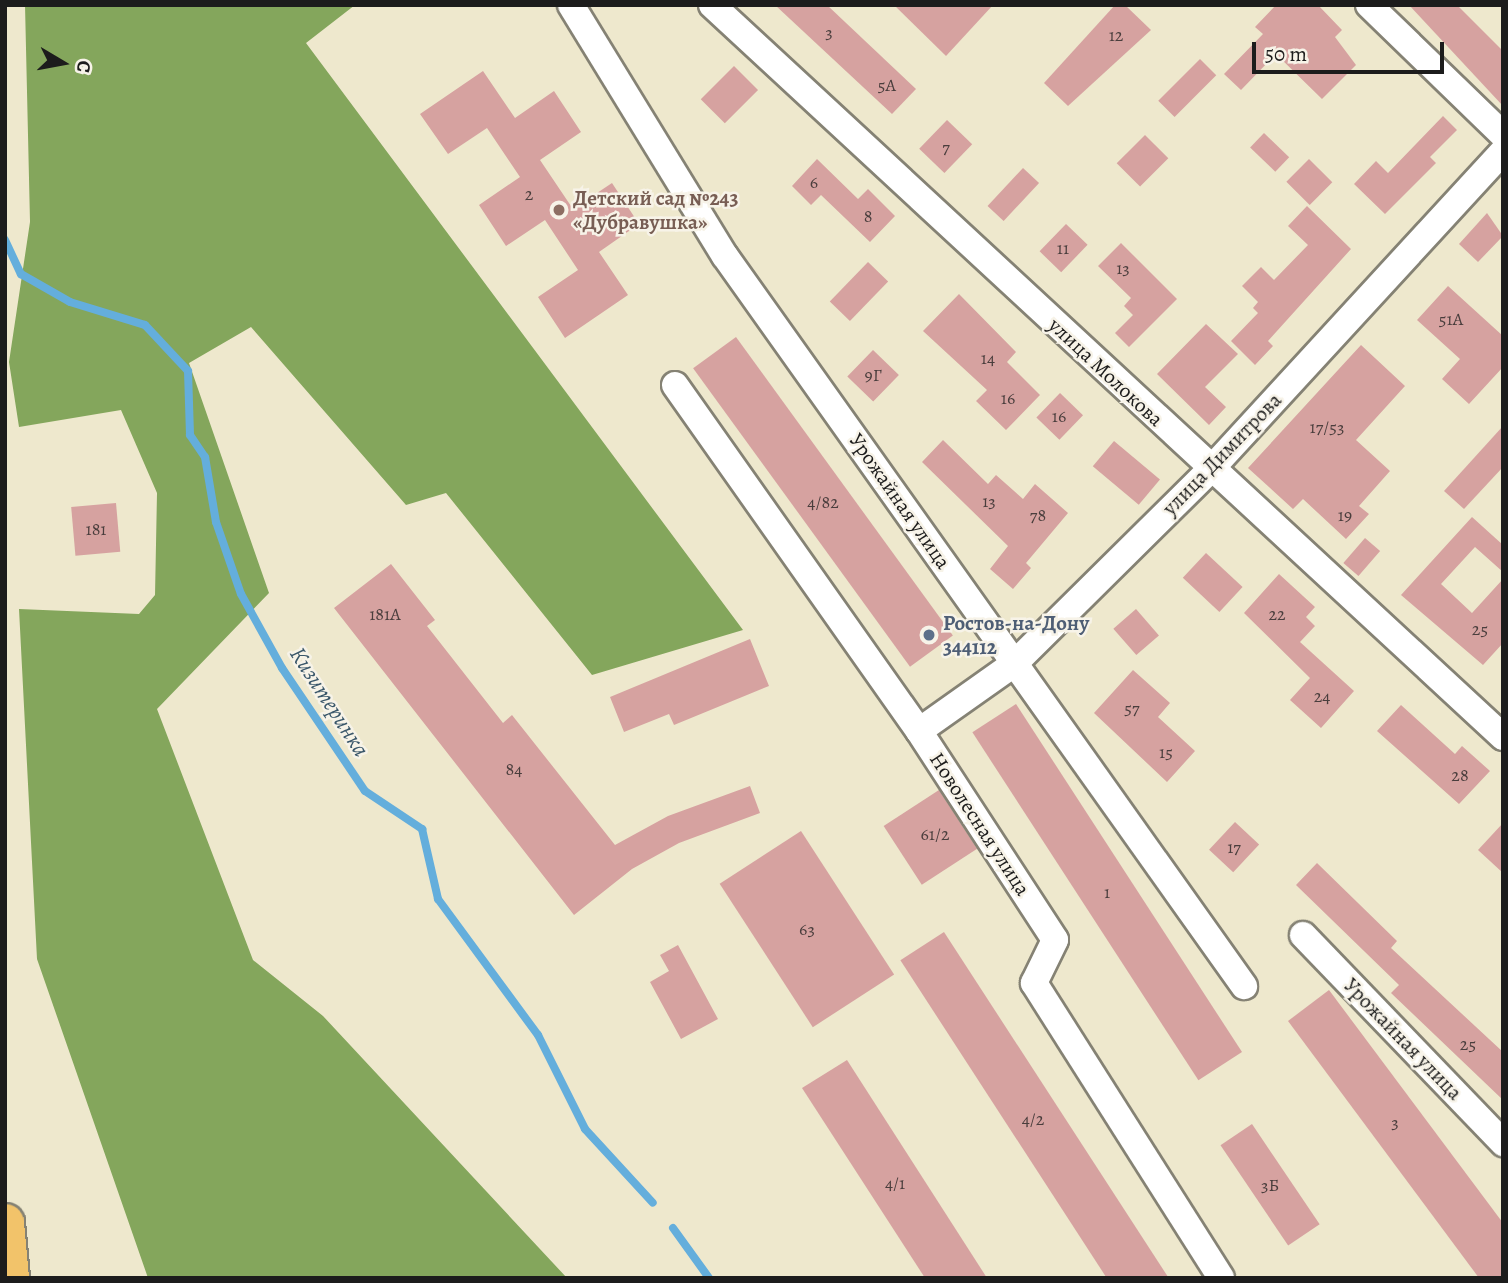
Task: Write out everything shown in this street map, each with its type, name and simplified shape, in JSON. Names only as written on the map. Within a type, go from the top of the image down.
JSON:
[{"type":"main road","points":[[5,1223],[10,1278]]},
{"type":"street","name":"Урожайная улица","points":[[571,5],[725,256],[1244,986]]},
{"type":"street","name":"улица Молокова","points":[[712,5],[1503,737]]},
{"type":"street","points":[[1369,5],[1503,135]]},
{"type":"street","name":"улица Димитрова","points":[[919,731],[1015,663],[1211,469],[1503,152]]},
{"type":"street","name":"Новолесная улица","points":[[675,385],[919,731],[1055,940],[1034,983],[1221,1278]]},
{"type":"street","name":"Урожайная улица","points":[[1303,935],[1503,1143]]},
{"type":"green space","points":[[25,5],[355,5],[306,43],[743,630],[592,675],[446,493],[406,505],[251,327],[189,363],[269,593],[157,709],[253,960],[323,1016],[567,1278],[148,1278],[37,959],[19,609],[139,614],[155,595],[157,493],[121,410],[19,427],[9,362],[30,222]]},
{"type":"building","points":[[775,5],[827,5],[916,89],[892,114]]},
{"type":"building","points":[[894,5],[993,5],[946,56]]},
{"type":"building","points":[[1115,5],[1125,5],[1151,30],[1068,106],[1044,83]]},
{"type":"building","points":[[1276,5],[1318,5],[1342,30],[1335,37],[1356,65],[1322,99],[1276,54],[1241,90],[1224,74],[1263,34],[1255,27]]},
{"type":"building","points":[[1409,5],[1457,5],[1503,51],[1503,106]]},
{"type":"building","points":[[1200,59],[1216,75],[1175,117],[1158,101]]},
{"type":"building","points":[[734,66],[758,90],[725,123],[701,99]]},
{"type":"building","points":[[483,71],[515,118],[554,91],[581,132],[540,160],[573,209],[612,183],[639,224],[599,252],[628,295],[565,338],[538,297],[578,270],[545,220],[506,246],[479,205],[520,177],[487,128],[448,154],[420,114]]},
{"type":"building","points":[[1443,116],[1457,130],[1430,157],[1436,163],[1385,214],[1354,184],[1376,161],[1388,173]]},
{"type":"building","points":[[947,120],[972,144],[944,173],[919,149]]},
{"type":"building","points":[[1264,133],[1289,157],[1275,172],[1250,147]]},
{"type":"building","points":[[1145,135],[1168,158],[1140,187],[1117,163]]},
{"type":"building","points":[[817,159],[858,199],[868,189],[895,216],[870,242],[821,195],[811,205],[792,186]]},
{"type":"building","points":[[1309,159],[1332,182],[1310,205],[1286,182]]},
{"type":"building","points":[[1023,168],[1039,183],[1004,221],[988,206]]},
{"type":"building","points":[[1307,206],[1351,249],[1268,341],[1273,346],[1255,365],[1231,341],[1258,313],[1253,308],[1258,302],[1242,286],[1261,267],[1274,280],[1308,245],[1288,226]]},
{"type":"building","points":[[1487,213],[1503,236],[1478,262],[1459,244]]},
{"type":"building","points":[[1066,224],[1088,245],[1061,272],[1040,251]]},
{"type":"building","points":[[1121,243],[1177,299],[1129,347],[1115,333],[1133,315],[1124,306],[1131,298],[1098,266]]},
{"type":"building","points":[[868,262],[888,281],[850,321],[830,302]]},
{"type":"building","points":[[1448,286],[1503,336],[1503,367],[1469,404],[1442,379],[1460,359],[1417,320]]},
{"type":"building","points":[[959,294],[1016,352],[1007,362],[1040,395],[1006,430],[976,401],[987,390],[923,331]]},
{"type":"building","points":[[1206,324],[1238,354],[1205,387],[1226,407],[1209,425],[1157,374]]},
{"type":"building","points":[[736,337],[953,636],[910,667],[693,368]]},
{"type":"building","points":[[1361,345],[1405,386],[1356,440],[1390,471],[1359,506],[1369,514],[1346,539],[1303,499],[1293,509],[1248,468]]},
{"type":"building","points":[[873,350],[899,375],[873,402],[847,377]]},
{"type":"building","points":[[1060,393],[1083,415],[1059,440],[1036,417]]},
{"type":"building","points":[[1503,426],[1503,467],[1464,509],[1444,491]]},
{"type":"building","points":[[943,440],[988,484],[996,475],[1023,499],[1035,484],[1068,513],[1026,563],[1031,568],[1013,589],[990,569],[1008,546],[922,462]]},
{"type":"building","points":[[1114,441],[1160,480],[1139,505],[1093,466]]},
{"type":"building","points":[[116,503],[120,552],[75,556],[71,507]]},
{"type":"building","points":[[1472,517],[1503,545],[1503,572],[1475,547],[1441,584],[1472,613],[1503,579],[1503,643],[1483,665],[1401,595]]},
{"type":"building","points":[[1365,538],[1380,551],[1358,576],[1343,563]]},
{"type":"building","points":[[1206,553],[1243,587],[1219,612],[1183,578]]},
{"type":"building","points":[[391,564],[435,620],[427,626],[503,723],[512,715],[615,845],[668,816],[750,786],[760,813],[679,843],[632,869],[574,915],[334,608]]},
{"type":"building","points":[[1279,574],[1315,607],[1306,617],[1315,626],[1300,642],[1354,691],[1321,728],[1290,700],[1310,678],[1244,613]]},
{"type":"building","points":[[1136,609],[1159,635],[1136,655],[1113,629]]},
{"type":"building","points":[[750,639],[769,686],[674,725],[669,714],[624,732],[610,697]]},
{"type":"building","points":[[1133,670],[1170,703],[1158,717],[1195,751],[1167,782],[1094,713]]},
{"type":"building","points":[[1016,704],[1242,1052],[1198,1080],[972,732]]},
{"type":"building","points":[[1401,705],[1455,754],[1462,746],[1490,771],[1459,804],[1377,731]]},
{"type":"building","points":[[939,790],[977,849],[922,885],[884,826]]},
{"type":"building","points":[[1235,822],[1259,845],[1233,872],[1209,850]]},
{"type":"building","points":[[1503,823],[1503,873],[1478,850]]},
{"type":"building","points":[[801,831],[894,974],[813,1027],[720,884]]},
{"type":"building","points":[[1317,863],[1397,941],[1391,948],[1503,1052],[1503,1100],[1391,993],[1399,985],[1296,885]]},
{"type":"building","points":[[944,932],[1168,1278],[1107,1278],[900,960]]},
{"type":"building","points":[[678,945],[718,1019],[681,1039],[650,982],[669,971],[660,955]]},
{"type":"building","points":[[1329,990],[1503,1223],[1503,1278],[1479,1278],[1288,1021]]},
{"type":"building","points":[[847,1060],[987,1278],[925,1278],[802,1088]]},
{"type":"building","points":[[1252,1124],[1320,1224],[1288,1246],[1220,1145]]},
{"type":"waterway","name":"Кизитеринка","points":[[5,240],[21,274],[70,302],[145,325],[188,371],[190,435],[205,457],[216,522],[241,594],[282,668],[365,791],[422,829],[438,899],[538,1035],[585,1129],[653,1203]]},
{"type":"waterway","name":"Кизитеринка","points":[[673,1228],[709,1278]]},
{"type":"place","name":"Детский сад №243 «Дубравушка»","points":[[559,210]]},
{"type":"place","name":"Ростов-на-Дону 344112","points":[[929,635]]}]
